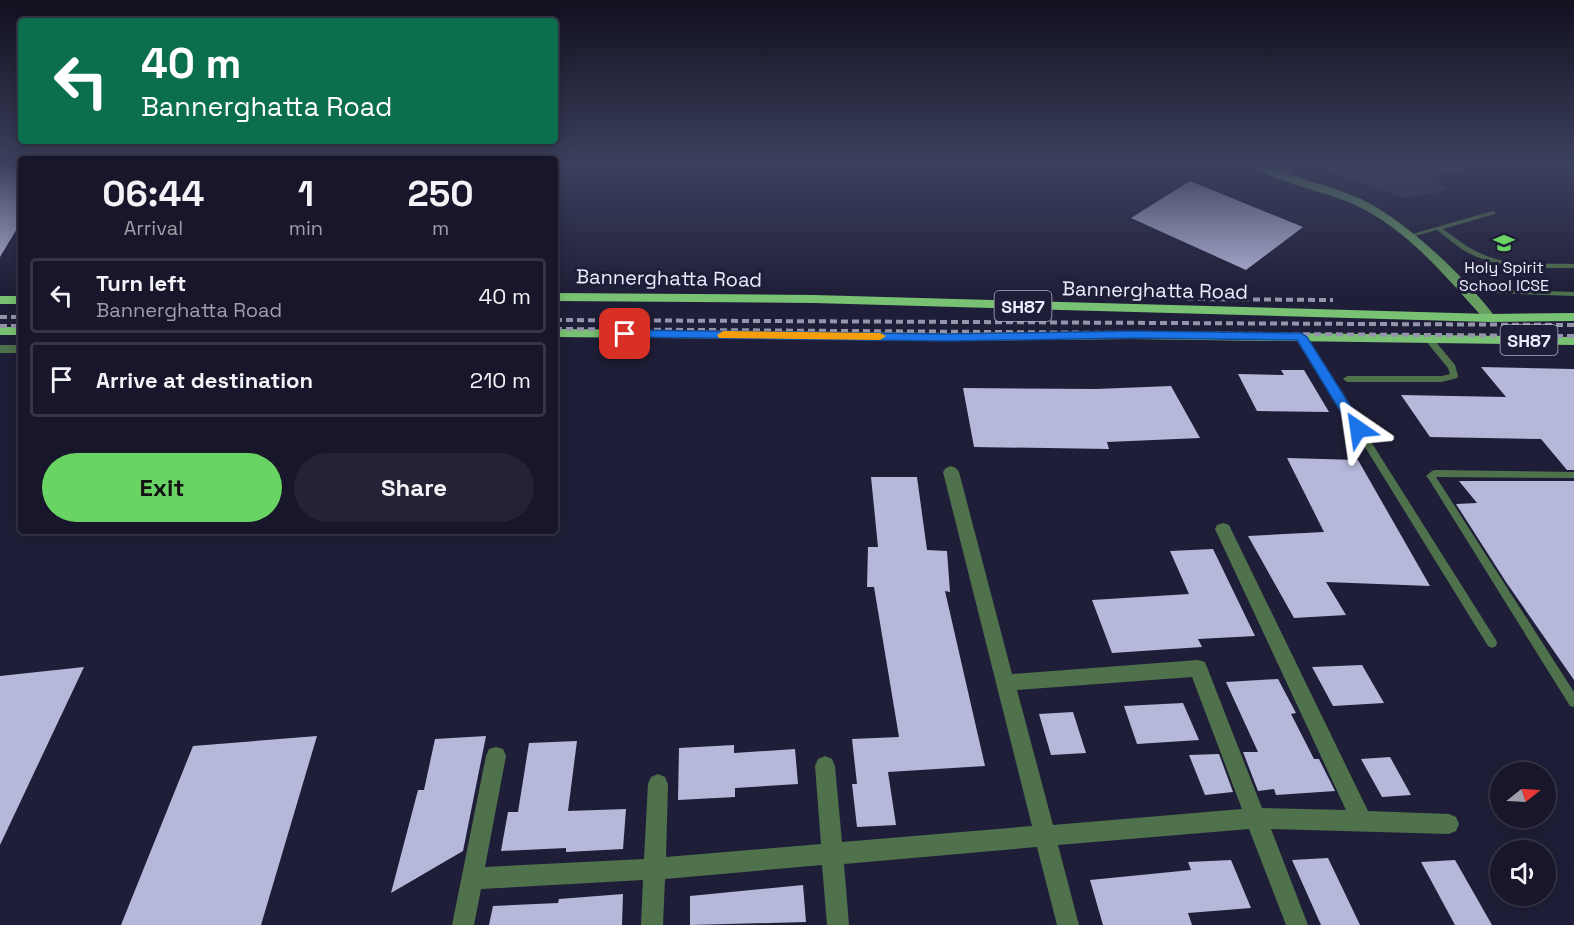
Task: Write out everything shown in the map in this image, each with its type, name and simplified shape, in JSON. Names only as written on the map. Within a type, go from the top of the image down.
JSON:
[{"type":"main road","points":[[1371,209],[1391,220],[1466,290],[1490,318]]},
{"type":"main road","name":"Bannerghatta Road","points":[[558,297],[814,299],[1126,321],[1301,337],[1574,340]]},
{"type":"main road","name":"Bannerghatta Road","points":[[558,333],[949,337],[1126,321],[1574,317]]},
{"type":"main road","points":[[0,331],[18,331]]},
{"type":"street","points":[[0,349],[18,349]]},
{"type":"street","points":[[951,472],[1068,925]]},
{"type":"street","points":[[1223,529],[1362,821]]},
{"type":"street","points":[[1005,683],[1198,668],[1297,925]]},
{"type":"street","points":[[463,925],[496,756]]},
{"type":"street","points":[[825,766],[837,925]]},
{"type":"street","points":[[652,925],[658,784]]},
{"type":"street","points":[[472,879],[654,869],[1254,818],[1449,824]]},
{"type":"lane","points":[[1408,236],[1493,213]]},
{"type":"lane","points":[[1438,228],[1468,250],[1493,260],[1510,264],[1574,266]]},
{"type":"lane","points":[[1466,290],[1574,294]]},
{"type":"lane","points":[[1301,337],[1492,643]]},
{"type":"lane","points":[[1347,379],[1442,379],[1454,376],[1452,367],[1428,338]]},
{"type":"lane","points":[[1574,475],[1435,473],[1431,476],[1574,702]]},
{"type":"building","points":[[0,209],[18,209],[18,227],[0,257]]},
{"type":"building","points":[[1145,209],[1259,209],[1303,227],[1246,270],[1131,218]]},
{"type":"building","points":[[1481,367],[1574,369],[1574,470],[1567,470],[1541,439],[1430,437],[1401,395],[1506,397]]},
{"type":"building","points":[[1281,370],[1304,370],[1329,412],[1257,411],[1238,374],[1284,375]]},
{"type":"building","points":[[1171,386],[1200,438],[1107,442],[1109,449],[974,447],[963,388],[1096,389]]},
{"type":"building","points":[[1287,458],[1358,460],[1430,586],[1326,582],[1346,615],[1294,618],[1248,536],[1324,532]]},
{"type":"building","points":[[871,477],[917,477],[927,550],[947,551],[950,592],[945,591],[985,766],[888,772],[896,825],[857,827],[852,784],[857,784],[852,739],[899,737],[874,587],[867,587],[868,547],[878,547]]},
{"type":"building","points":[[1459,481],[1574,481],[1574,680],[1506,582],[1456,504],[1477,503]]},
{"type":"building","points":[[1213,549],[1255,636],[1198,639],[1202,647],[1112,653],[1092,600],[1189,594],[1170,551]]},
{"type":"building","points":[[1362,665],[1384,703],[1333,706],[1312,667]]},
{"type":"building","points":[[84,667],[0,845],[0,676]]},
{"type":"building","points":[[1278,679],[1296,713],[1291,714],[1314,759],[1319,759],[1335,791],[1276,795],[1274,789],[1258,791],[1243,752],[1258,752],[1226,682]]},
{"type":"building","points":[[1183,703],[1199,740],[1137,744],[1124,706]]},
{"type":"building","points":[[1073,712],[1086,753],[1051,755],[1039,714]]},
{"type":"building","points":[[317,736],[261,925],[121,925],[193,746]]},
{"type":"building","points":[[486,736],[463,851],[391,893],[418,790],[424,790],[435,739]]},
{"type":"building","points":[[577,741],[568,811],[626,809],[623,849],[566,852],[566,848],[501,851],[508,812],[518,812],[529,743]]},
{"type":"building","points":[[734,745],[734,753],[795,749],[798,784],[735,788],[735,797],[678,800],[679,748]]},
{"type":"building","points":[[1219,754],[1233,792],[1205,795],[1189,755]]},
{"type":"building","points":[[1390,757],[1411,795],[1382,797],[1361,759]]},
{"type":"building","points":[[1328,858],[1360,925],[1321,925],[1292,860]]},
{"type":"building","points":[[1231,860],[1251,908],[1188,913],[1192,925],[1103,925],[1090,880],[1191,870],[1188,862]]},
{"type":"building","points":[[1455,860],[1492,925],[1455,925],[1421,862]]},
{"type":"building","points":[[803,885],[806,922],[690,925],[690,896]]},
{"type":"building","points":[[623,894],[622,925],[489,925],[493,906],[558,903],[559,899]]},
{"type":"railway","points":[[1187,299],[1333,300]]},
{"type":"railway","points":[[0,317],[18,317]]},
{"type":"railway","points":[[558,320],[1574,325]]},
{"type":"railway","points":[[0,326],[18,326]]},
{"type":"railway","points":[[558,329],[1574,336]]},
{"type":"slow traffic","points":[[723,335],[880,336]]},
{"type":"place","name":"Holy Spirit School ICSE","points":[[1504,243]]},
{"type":"route","points":[[625,334],[1301,337],[1358,429]]}]
